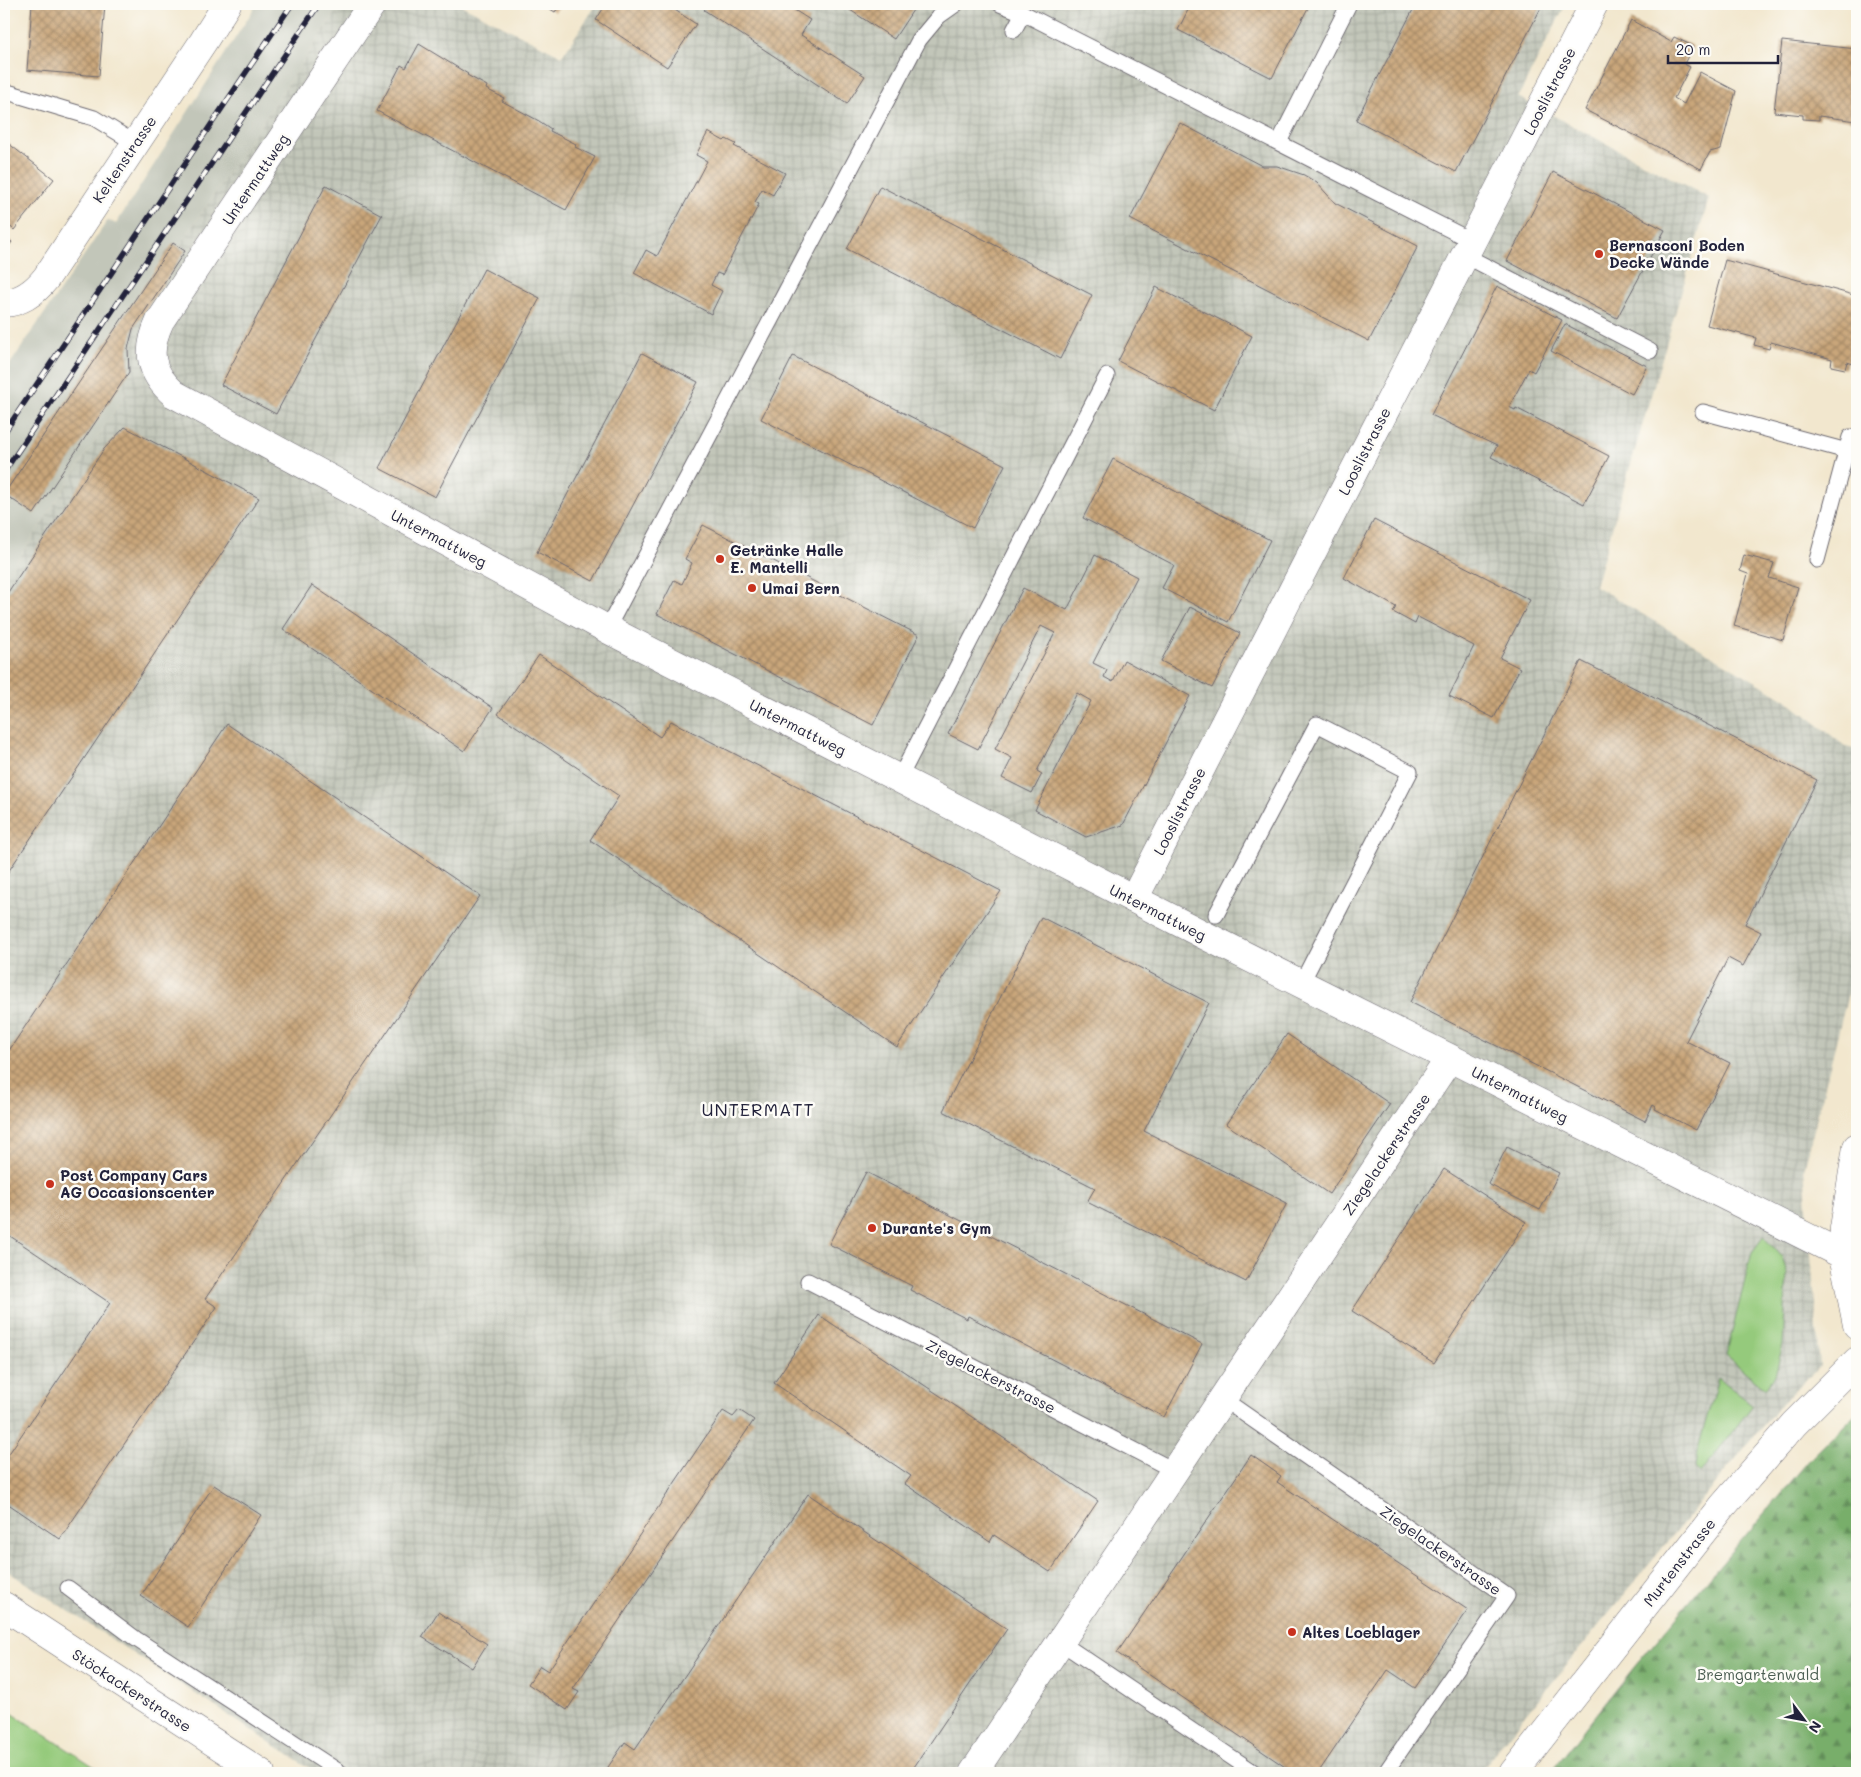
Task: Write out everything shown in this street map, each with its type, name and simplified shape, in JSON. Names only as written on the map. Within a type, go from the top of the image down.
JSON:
[{"type":"street","name":"Keltenstrasse","points":[[7,303],[27,296],[42,283],[226,4]]},
{"type":"street","name":"Untermattweg","points":[[372,4],[160,322],[152,342],[151,353],[155,373],[165,387],[181,399],[607,629],[1449,1059],[1843,1255]]},
{"type":"street","name":"Looslistrasse","points":[[1134,899],[1594,4]]},
{"type":"street","name":"Ziegelackerstrasse","points":[[973,1773],[1449,1059]]},
{"type":"street","points":[[1855,1309],[1843,1255],[1844,1228],[1857,1147]]},
{"type":"street","name":"Murtenstrasse","points":[[1513,1773],[1723,1506],[1794,1424],[1857,1361]]},
{"type":"street","name":"Stöckackerstrasse","points":[[4,1606],[261,1773]]},
{"type":"lane","points":[[607,629],[919,40],[939,16],[956,4]]},
{"type":"lane","points":[[1000,4],[1023,13],[1278,142],[1650,352]]},
{"type":"lane","points":[[1278,142],[1349,4]]},
{"type":"lane","points":[[1014,30],[1023,13]]},
{"type":"lane","points":[[4,91],[94,118],[135,143]]},
{"type":"lane","points":[[899,779],[1107,376]]},
{"type":"lane","points":[[1703,412],[1847,450]]},
{"type":"lane","points":[[1817,560],[1850,437],[1857,438]]},
{"type":"lane","points":[[1216,915],[1317,724],[1410,772],[1301,984]]},
{"type":"lane","name":"Ziegelackerstrasse","points":[[808,1281],[1175,1471]]},
{"type":"lane","name":"Ziegelackerstrasse","points":[[1224,1399],[1507,1596],[1385,1773]]},
{"type":"lane","points":[[68,1588],[136,1639],[341,1773]]},
{"type":"lane","points":[[1060,1642],[1255,1773]]},
{"type":"shaded area","points":[[257,4],[341,4],[118,338],[125,395],[19,558],[4,576],[4,373],[108,220],[116,224]]},
{"type":"shaded area","points":[[341,4],[459,4],[562,56],[597,4],[1566,4],[1518,97],[1709,198],[1595,586],[1785,699],[1846,747],[1857,750],[1857,958],[1804,1169],[1820,1366],[1779,1406],[1478,1773],[317,1773],[4,1569],[4,576],[19,558],[125,395],[118,338]]},
{"type":"green space","points":[[1764,1236],[1782,1257],[1787,1273],[1783,1344],[1775,1375],[1765,1388],[1726,1356],[1752,1252]]},
{"type":"green space","points":[[1718,1378],[1753,1405],[1700,1474],[1695,1468],[1697,1452]]},
{"type":"green space","name":"Bremgartenwald","points":[[1857,1413],[1857,1773],[1550,1773],[1635,1666],[1812,1457]]},
{"type":"green space","points":[[4,1708],[104,1773],[4,1773]]},
{"type":"building","points":[[32,4],[105,4],[99,76],[27,70]]},
{"type":"building","points":[[542,4],[561,4],[555,12]]},
{"type":"building","points":[[606,4],[666,4],[696,24],[667,67],[596,20]]},
{"type":"building","points":[[709,4],[785,4],[810,20],[801,35],[865,76],[847,104],[704,10]]},
{"type":"building","points":[[841,4],[917,4],[894,39]]},
{"type":"building","points":[[1191,4],[1310,4],[1272,78],[1178,30]]},
{"type":"building","points":[[1416,4],[1543,4],[1456,172],[1356,120]]},
{"type":"building","points":[[1631,20],[1671,42],[1674,37],[1693,46],[1684,64],[1690,67],[1674,98],[1684,104],[1700,72],[1736,91],[1721,149],[1710,152],[1701,169],[1585,110]]},
{"type":"building","points":[[1782,41],[1857,49],[1857,121],[1819,116],[1819,120],[1803,119],[1803,115],[1774,112]]},
{"type":"building","points":[[419,44],[487,86],[486,89],[504,98],[502,101],[539,121],[551,129],[550,131],[576,144],[575,147],[595,157],[566,210],[377,111],[401,65],[406,68]]},
{"type":"building","points":[[1180,123],[1262,166],[1277,166],[1304,175],[1317,183],[1335,203],[1418,246],[1369,341],[1130,219]]},
{"type":"building","points":[[708,132],[724,141],[726,139],[736,144],[734,146],[785,173],[773,195],[762,189],[755,202],[759,204],[722,275],[717,273],[711,285],[722,291],[711,314],[634,273],[646,250],[657,256],[707,161],[696,155]]},
{"type":"building","points":[[4,140],[54,179],[14,230],[4,221]]},
{"type":"building","points":[[1553,172],[1665,230],[1617,318],[1507,261]]},
{"type":"building","points":[[326,185],[382,215],[276,414],[221,385]]},
{"type":"building","points":[[880,186],[1092,295],[1060,359],[847,249]]},
{"type":"building","points":[[4,236],[12,242],[4,252]]},
{"type":"building","points":[[173,243],[185,251],[133,329],[128,349],[129,372],[34,514],[4,494]]},
{"type":"building","points":[[1725,260],[1857,296],[1857,365],[1847,362],[1845,369],[1831,366],[1832,359],[1771,342],[1769,349],[1754,345],[1756,338],[1707,325]]},
{"type":"building","points":[[484,269],[540,298],[435,497],[379,468]]},
{"type":"building","points":[[1497,286],[1562,320],[1534,372],[1529,369],[1509,407],[1515,410],[1516,408],[1609,456],[1584,504],[1491,457],[1497,446],[1431,415]]},
{"type":"building","points":[[1156,287],[1252,336],[1214,410],[1118,361]]},
{"type":"building","points":[[1565,324],[1647,366],[1632,394],[1551,351]]},
{"type":"building","points":[[642,353],[698,382],[593,581],[537,552]]},
{"type":"building","points":[[793,356],[1005,465],[973,528],[761,419]]},
{"type":"building","points":[[125,427],[259,498],[4,878],[4,598],[104,449]]},
{"type":"building","points":[[1113,459],[1270,540],[1228,622],[1162,588],[1174,565],[1083,518]]},
{"type":"building","points":[[1374,520],[1530,600],[1500,658],[1520,668],[1494,718],[1449,696],[1474,646],[1418,617],[1415,624],[1393,612],[1396,607],[1344,578]]},
{"type":"building","points":[[703,525],[919,635],[873,725],[657,614],[674,580],[682,584],[692,563],[685,559]]},
{"type":"building","points":[[1095,555],[1137,577],[1093,663],[1107,670],[1104,677],[1113,682],[1124,660],[1190,696],[1123,825],[1086,837],[1035,810],[1091,701],[1077,693],[1037,771],[1042,774],[1032,793],[1002,778],[1012,758],[995,749],[1055,633],[1041,626],[978,749],[948,734],[1023,588],[1067,610]]},
{"type":"building","points":[[1744,555],[1774,563],[1769,578],[1798,587],[1783,640],[1734,626],[1748,574],[1740,571]]},
{"type":"building","points":[[312,585],[493,708],[464,751],[283,629]]},
{"type":"building","points":[[1190,607],[1240,633],[1212,688],[1161,661]]},
{"type":"building","points":[[539,655],[660,737],[671,721],[1001,891],[897,1047],[590,840],[619,796],[498,714]]},
{"type":"building","points":[[1581,661],[1817,780],[1745,924],[1761,932],[1743,966],[1728,958],[1686,1041],[1730,1063],[1696,1130],[1655,1109],[1656,1107],[1653,1105],[1645,1121],[1410,1002]]},
{"type":"building","points":[[227,724],[480,896],[205,1299],[217,1307],[60,1539],[4,1501],[4,1461],[110,1303],[4,1232],[4,1058]]},
{"type":"building","points":[[1041,917],[1209,1003],[1144,1131],[1287,1203],[1246,1282],[1087,1202],[1095,1188],[943,1111]]},
{"type":"building","points":[[1287,1034],[1390,1104],[1329,1194],[1226,1124]]},
{"type":"building","points":[[1507,1147],[1559,1173],[1540,1210],[1488,1184]]},
{"type":"building","points":[[1444,1169],[1526,1222],[1434,1363],[1352,1311]]},
{"type":"building","points":[[866,1172],[1202,1344],[1164,1417],[968,1316],[967,1319],[910,1290],[912,1286],[829,1244]]},
{"type":"building","points":[[819,1315],[1098,1501],[1050,1572],[994,1535],[990,1542],[905,1484],[911,1476],[774,1383]]},
{"type":"building","points":[[739,1410],[754,1420],[573,1689],[579,1692],[567,1710],[528,1684],[540,1666],[548,1671],[723,1411],[733,1417]]},
{"type":"building","name":"Altes Loeblager","points":[[1251,1455],[1281,1476],[1277,1482],[1468,1610],[1415,1688],[1388,1670],[1318,1773],[1294,1773],[1117,1653]]},
{"type":"building","points":[[214,1485],[261,1515],[188,1627],[141,1596]]},
{"type":"building","points":[[808,1494],[1007,1629],[910,1773],[703,1773],[697,1769],[694,1773],[604,1773],[625,1742],[635,1749]]},
{"type":"building","points":[[438,1612],[487,1644],[472,1668],[422,1637]]},
{"type":"railway","points":[[4,433],[292,4]]},
{"type":"railway","points":[[4,472],[319,4]]},
{"type":"place","name":"Bernasconi Boden Decke Wände","points":[[1599,254]]},
{"type":"place","name":"Getränke Halle E. Mantelli","points":[[720,559]]},
{"type":"place","name":"Umai Bern","points":[[752,588]]},
{"type":"place","name":"Post Company Cars AG Occasionscenter","points":[[50,1184]]},
{"type":"place","name":"Durante's Gym","points":[[872,1228]]},
{"type":"place","name":"Altes Loeblager","points":[[1292,1632]]},
{"type":"district","name":"UNTERMATT","points":[[758,1109]]}]
